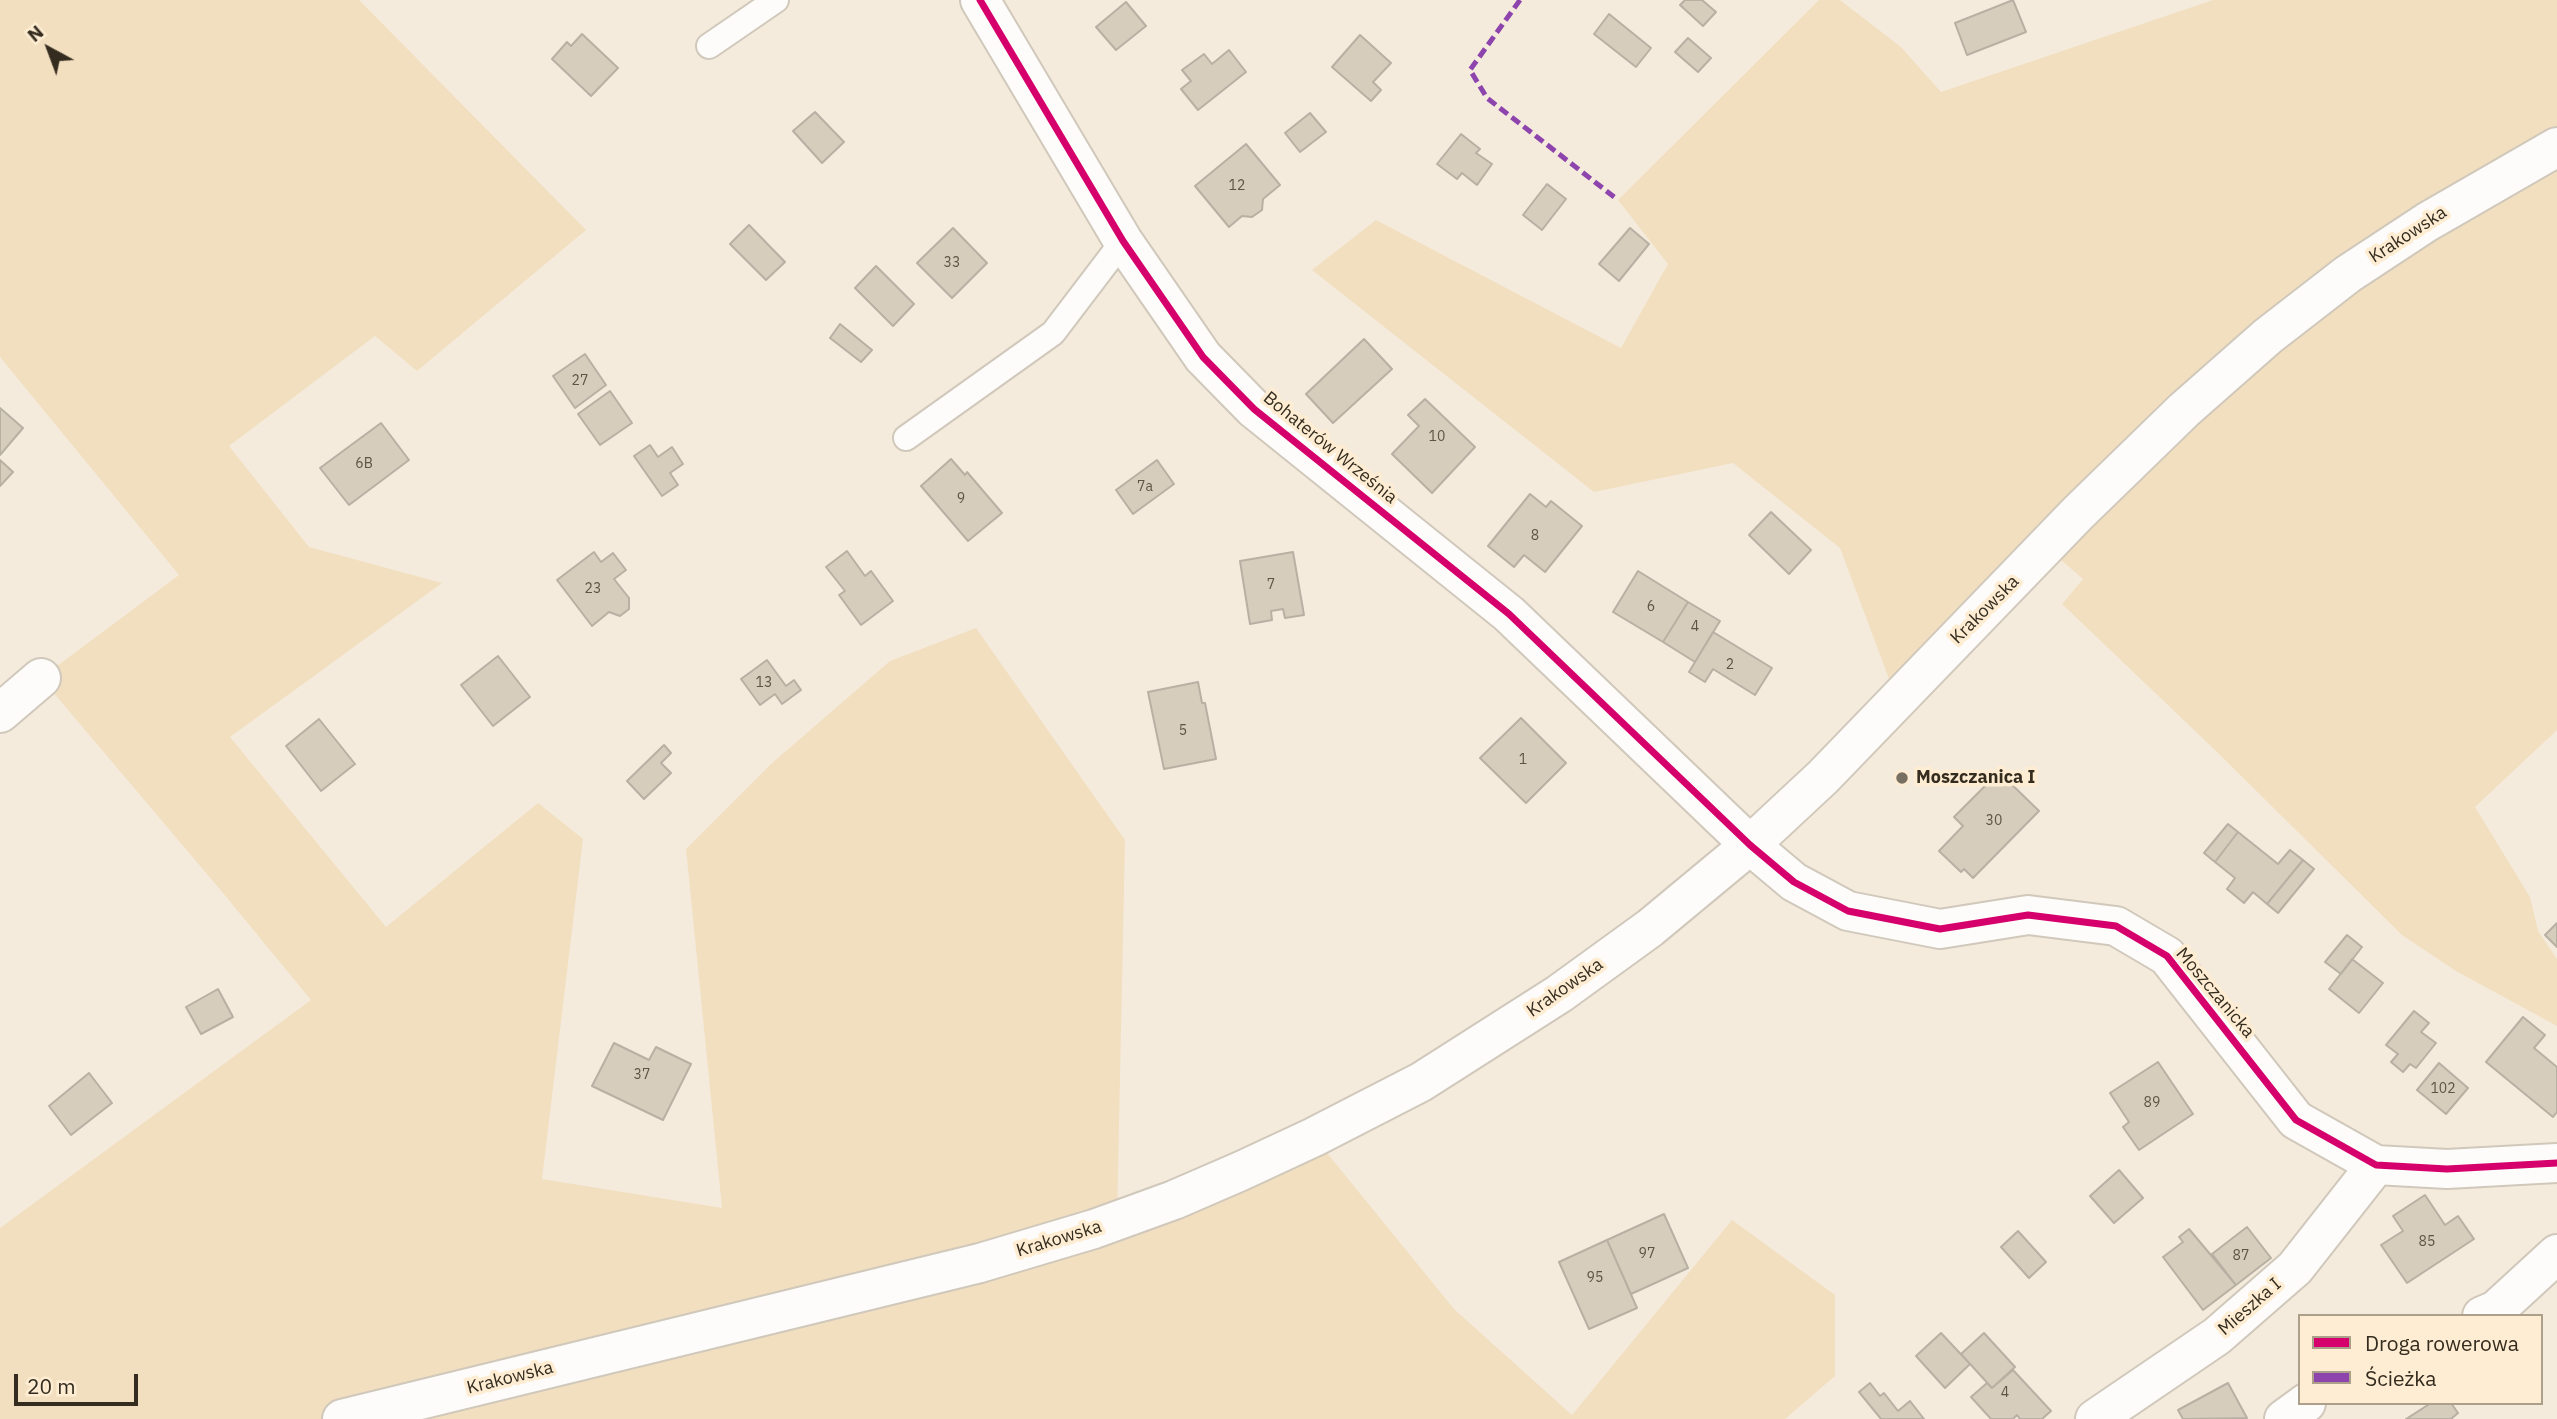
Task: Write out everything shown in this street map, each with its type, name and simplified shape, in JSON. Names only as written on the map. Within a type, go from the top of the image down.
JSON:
[{"type":"street","name":"Bohaterów Września","points":[[980,0],[1122,241],[1203,357],[1254,409],[1508,614],[1750,845]]},
{"type":"street","name":"Krakowska","points":[[342,1419],[980,1263],[1094,1228],[1174,1200],[1314,1137],[1421,1082],[1525,1016],[1650,928],[1750,845],[1824,777],[2078,513],[2185,410],[2268,336],[2348,274],[2427,222],[2557,148]]},
{"type":"street","points":[[0,713],[41,678]]},
{"type":"street","name":"Moszczanicka","points":[[1750,845],[1794,882],[1848,911],[1940,929],[2028,915],[2116,926],[2167,956],[2296,1120],[2376,1165],[2447,1169],[2557,1163]]},
{"type":"street","name":"Mieszka I","points":[[2095,1419],[2217,1336],[2295,1268],[2376,1165]]},
{"type":"street","points":[[2487,1314],[2496,1310],[2557,1254]]},
{"type":"street","points":[[2284,1419],[2303,1405]]},
{"type":"lane","points":[[709,46],[775,0]]},
{"type":"lane","points":[[906,438],[1053,333],[1122,241]]},
{"type":"shaded area","points":[[0,0],[359,0],[586,230],[417,371],[375,336],[229,446],[309,547],[442,583],[230,737],[386,927],[538,803],[583,839],[542,1179],[722,1208],[686,849],[771,764],[890,661],[976,628],[1125,840],[1117,1220],[1314,1137],[1454,1309],[1572,1415],[1732,1220],[1835,1295],[1835,1376],[1785,1419],[0,1419],[0,1228],[311,1000],[41,678],[179,575],[0,357]]},
{"type":"shaded area","points":[[1819,0],[1840,0],[1901,47],[1941,92],[2213,0],[2557,0],[2557,730],[2475,807],[2530,897],[2538,931],[2557,959],[2557,1026],[2456,971],[2402,935],[2215,750],[2062,604],[2083,579],[2047,548],[1897,700],[1840,548],[1733,463],[1594,492],[1312,270],[1376,220],[1621,348],[1668,264],[1618,200]]},
{"type":"building","points":[[1685,0],[1702,0],[1716,12],[1703,26],[1680,5]]},
{"type":"building","points":[[2013,0],[2026,32],[1967,55],[1955,23]]},
{"type":"building","points":[[1126,2],[1146,26],[1116,50],[1096,27]]},
{"type":"building","points":[[1609,14],[1651,48],[1636,67],[1594,34]]},
{"type":"building","points":[[582,34],[618,68],[591,96],[552,59],[567,42],[571,46]]},
{"type":"building","points":[[1360,35],[1391,63],[1373,82],[1381,90],[1371,101],[1332,67]]},
{"type":"building","points":[[1688,38],[1711,58],[1698,72],[1675,52]]},
{"type":"building","points":[[1229,50],[1246,72],[1198,110],[1181,89],[1191,81],[1182,70],[1204,54],[1212,64]]},
{"type":"building","points":[[815,112],[844,142],[822,163],[793,131]]},
{"type":"building","points":[[1310,113],[1326,132],[1300,152],[1285,133]]},
{"type":"building","points":[[1461,134],[1480,149],[1476,153],[1492,164],[1477,185],[1462,173],[1457,179],[1437,164]]},
{"type":"building","points":[[1246,144],[1280,185],[1263,199],[1262,210],[1252,217],[1242,216],[1229,227],[1195,186]]},
{"type":"building","points":[[1547,184],[1566,199],[1542,230],[1523,215]]},
{"type":"building","points":[[749,225],[785,262],[766,280],[730,244]]},
{"type":"building","points":[[953,228],[987,263],[952,298],[917,263]]},
{"type":"building","points":[[1630,228],[1649,244],[1619,281],[1599,264]]},
{"type":"building","points":[[876,266],[914,304],[893,326],[855,288]]},
{"type":"building","points":[[840,324],[872,350],[861,362],[830,338]]},
{"type":"building","points":[[1364,339],[1392,369],[1333,423],[1306,394]]},
{"type":"building","points":[[585,354],[606,385],[575,408],[553,376]]},
{"type":"building","points":[[610,391],[632,423],[600,445],[578,414]]},
{"type":"building","points":[[1425,399],[1475,447],[1432,493],[1392,454],[1419,426],[1408,415]]},
{"type":"building","points":[[0,408],[23,428],[0,455]]},
{"type":"building","points":[[381,423],[409,460],[349,505],[320,468]]},
{"type":"building","points":[[650,445],[658,457],[672,447],[683,464],[670,473],[678,485],[662,496],[634,456]]},
{"type":"building","points":[[951,459],[965,475],[967,472],[1002,513],[968,541],[921,486]]},
{"type":"building","points":[[0,460],[13,472],[0,486]]},
{"type":"building","points":[[1157,460],[1174,484],[1133,514],[1116,490]]},
{"type":"building","points":[[1530,494],[1546,507],[1551,501],[1582,526],[1545,572],[1524,555],[1514,567],[1488,546]]},
{"type":"building","points":[[1771,512],[1811,550],[1789,574],[1749,535]]},
{"type":"building","points":[[847,551],[865,576],[871,571],[893,601],[861,625],[839,595],[845,591],[826,567]]},
{"type":"building","points":[[594,552],[601,562],[613,553],[626,570],[614,579],[629,598],[629,609],[620,616],[609,612],[592,626],[557,580]]},
{"type":"building","points":[[1293,552],[1304,615],[1285,618],[1283,609],[1271,611],[1272,620],[1250,624],[1240,561]]},
{"type":"building","points":[[1638,571],[1688,602],[1663,642],[1613,612]]},
{"type":"building","points":[[1688,602],[1720,621],[1695,662],[1663,642]]},
{"type":"building","points":[[1713,632],[1772,668],[1755,695],[1713,669],[1705,682],[1689,672]]},
{"type":"building","points":[[498,656],[530,697],[493,726],[461,685]]},
{"type":"building","points":[[767,660],[786,686],[794,680],[801,690],[782,704],[775,694],[760,705],[741,679]]},
{"type":"building","points":[[1198,682],[1216,759],[1164,769],[1148,692]]},
{"type":"building","points":[[1521,718],[1566,763],[1526,803],[1480,758]]},
{"type":"building","points":[[319,719],[355,764],[321,791],[286,746]]},
{"type":"building","points":[[664,745],[671,753],[661,763],[671,773],[644,799],[627,781]]},
{"type":"building","points":[[1999,772],[2039,811],[1973,878],[1964,869],[1961,872],[1939,851],[1963,826],[1954,817]]},
{"type":"building","points":[[2228,824],[2238,832],[2215,862],[2204,853]]},
{"type":"building","points":[[2238,832],[2278,864],[2290,850],[2303,860],[2267,904],[2253,892],[2244,903],[2227,889],[2235,878],[2215,862]]},
{"type":"building","points":[[2303,860],[2314,869],[2278,913],[2267,904]]},
{"type":"building","points":[[2557,923],[2557,947],[2545,935]]},
{"type":"building","points":[[2347,935],[2362,947],[2341,974],[2325,962]]},
{"type":"building","points":[[2352,959],[2383,983],[2359,1013],[2329,989]]},
{"type":"building","points":[[218,989],[233,1017],[201,1034],[186,1007]]},
{"type":"building","points":[[2414,1011],[2429,1023],[2421,1032],[2436,1043],[2416,1068],[2410,1064],[2403,1072],[2391,1062],[2398,1054],[2386,1045]]},
{"type":"building","points":[[2523,1017],[2545,1035],[2534,1048],[2557,1067],[2557,1112],[2553,1117],[2486,1062]]},
{"type":"building","points":[[614,1043],[649,1060],[656,1047],[691,1064],[663,1120],[592,1086]]},
{"type":"building","points":[[2158,1062],[2193,1114],[2139,1150],[2123,1127],[2129,1122],[2110,1093]]},
{"type":"building","points":[[2439,1063],[2468,1088],[2446,1114],[2417,1090]]},
{"type":"building","points":[[89,1073],[112,1103],[71,1135],[49,1106]]},
{"type":"building","points":[[2119,1170],[2143,1198],[2114,1223],[2090,1196]]},
{"type":"building","points":[[2425,1195],[2445,1225],[2458,1216],[2474,1239],[2407,1283],[2381,1245],[2403,1231],[2393,1216]]},
{"type":"building","points":[[1664,1214],[1688,1268],[1631,1294],[1607,1240]]},
{"type":"building","points":[[2247,1227],[2271,1258],[2236,1285],[2212,1254]]},
{"type":"building","points":[[2189,1229],[2236,1285],[2203,1310],[2163,1257],[2183,1242],[2179,1237]]},
{"type":"building","points":[[2018,1231],[2046,1262],[2029,1278],[2001,1247]]},
{"type":"building","points":[[1607,1240],[1637,1308],[1589,1329],[1559,1262]]},
{"type":"building","points":[[1941,1333],[1970,1364],[1945,1388],[1916,1356]]},
{"type":"building","points":[[1984,1333],[2015,1367],[1992,1388],[1961,1354]]},
{"type":"building","points":[[2013,1370],[2051,1411],[2042,1419],[2020,1419],[2017,1415],[2013,1419],[1991,1419],[1971,1397],[1987,1383],[1992,1388]]},
{"type":"building","points":[[1870,1383],[1880,1396],[1884,1393],[1898,1411],[1910,1401],[1924,1419],[1881,1419],[1859,1392]]},
{"type":"building","points":[[2228,1383],[2247,1418],[2183,1419],[2178,1410]]},
{"type":"building","points":[[2428,1405],[2452,1405],[2458,1413],[2451,1419],[2406,1419]]},
{"type":"marked path","points":[[1520,0],[1470,70],[1487,98],[1618,200]]},
{"type":"cycle path","points":[[980,0],[1123,241],[1203,357],[1254,409],[1509,614],[1750,845],[1794,882],[1848,911],[1940,929],[2028,915],[2116,926],[2167,956],[2296,1120],[2376,1165],[2447,1169],[2557,1163]]},
{"type":"place","name":"Moszczanica I","points":[[1902,778]]}]
